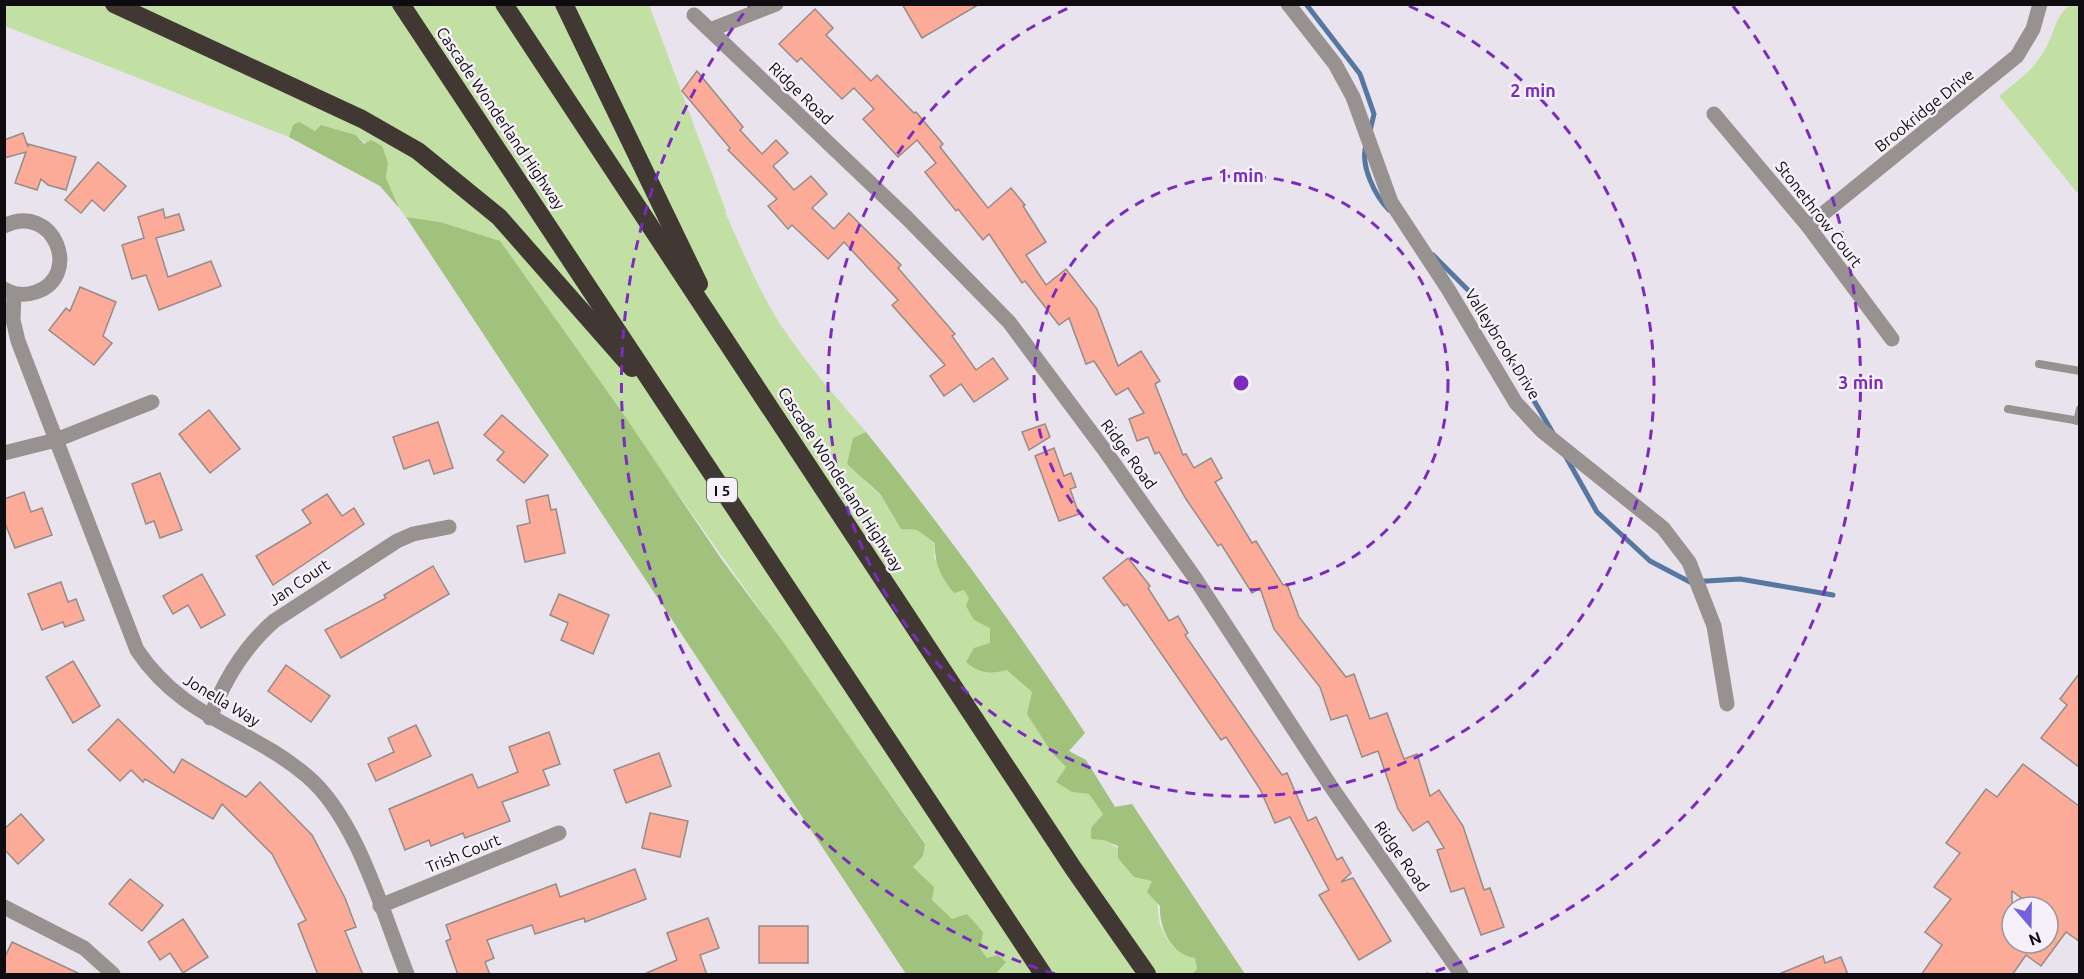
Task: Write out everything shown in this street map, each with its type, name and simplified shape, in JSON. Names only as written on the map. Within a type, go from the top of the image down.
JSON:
[{"type":"highway","points":[[114,4],[362,119],[418,151],[499,217],[675,418]]},
{"type":"highway","name":"Cascade Wonderland Highway","points":[[402,4],[1043,975]]},
{"type":"highway","name":"Cascade Wonderland Highway","points":[[504,4],[1066,858],[1147,975]]},
{"type":"highway","points":[[564,4],[728,343]]},
{"type":"street","points":[[710,30],[776,4]]},
{"type":"street","name":"Valleybrook Drive","points":[[1288,4],[1335,64],[1353,97],[1391,202],[1448,289],[1516,403],[1542,431],[1663,528],[1689,562],[1714,626],[1726,704]]},
{"type":"street","name":"Brookridge Drive","points":[[1808,226],[2017,56],[2033,29],[2040,4]]},
{"type":"street","name":"Ridge Road","points":[[694,15],[907,219],[1009,322],[1103,448],[1195,578],[1332,788],[1461,975]]},
{"type":"street","name":"Stonethrow Court","points":[[1714,114],[1808,226],[1892,339]]},
{"type":"street","name":"Jonella Way","points":[[4,226],[25,221],[37,223],[51,234],[59,250],[60,262],[56,274],[48,284],[39,291],[9,292],[15,331],[137,650],[160,680],[181,699],[297,768],[326,796],[349,831],[407,975]]},
{"type":"street","points":[[4,453],[56,440],[152,402]]},
{"type":"street","name":"Jan Court","points":[[210,718],[234,665],[256,636],[273,621],[397,541],[413,534],[449,527]]},
{"type":"street","name":"Trish Court","points":[[380,906],[559,833]]},
{"type":"street","points":[[4,907],[84,948],[113,975]]},
{"type":"lane","points":[[2039,364],[2079,371]]},
{"type":"lane","points":[[2008,409],[2078,421],[2079,409]]},
{"type":"green space","points":[[4,5],[649,5],[725,212],[757,283],[790,338],[866,432],[853,438],[865,481],[880,495],[901,529],[917,530],[935,543],[934,558],[964,589],[990,627],[990,643],[1007,669],[1032,692],[1052,753],[1066,767],[1072,792],[1089,794],[1103,814],[1091,828],[1133,860],[1148,875],[1155,888],[1159,920],[1164,933],[1177,950],[1195,958],[1197,969],[1192,974],[996,974],[1006,962],[987,958],[980,948],[932,900],[913,867],[923,856],[925,843],[564,333],[440,222],[406,217],[399,208],[386,178],[388,163],[356,135],[321,125],[315,131],[293,125],[289,137],[5,26]]},
{"type":"green space","points":[[2070,5],[2079,5],[2079,195],[1999,96],[2039,59],[2047,47],[2057,21]]},
{"type":"green space","points":[[299,122],[315,131],[321,125],[356,135],[364,144],[371,140],[382,146],[388,163],[386,178],[399,208],[380,186],[289,137],[293,125]]},
{"type":"green space","points":[[406,217],[440,222],[500,241],[624,415],[722,560],[784,643],[925,844],[923,856],[913,867],[934,887],[932,900],[952,919],[967,914],[983,932],[980,948],[987,958],[998,955],[1006,962],[996,974],[906,974]]},
{"type":"green space","points":[[866,432],[979,580],[1085,733],[1069,751],[1086,760],[1115,807],[1132,804],[1245,974],[1192,974],[1197,969],[1195,958],[1179,952],[1168,939],[1162,923],[1160,906],[1147,892],[1152,881],[1134,877],[1118,858],[1118,846],[1104,840],[1091,839],[1091,828],[1103,814],[1089,794],[1072,792],[1056,782],[1066,767],[1052,753],[1027,714],[1032,692],[1007,670],[985,672],[966,662],[974,648],[990,643],[990,628],[974,620],[966,606],[969,598],[964,590],[954,593],[945,581],[937,563],[935,543],[917,530],[901,529],[880,494],[847,464],[853,438]]},
{"type":"building","points":[[902,4],[947,4],[978,5],[922,38]]},
{"type":"building","points":[[815,9],[833,28],[826,35],[871,81],[877,75],[914,113],[916,112],[943,144],[940,147],[988,208],[1011,188],[1025,205],[1023,206],[1046,242],[1026,255],[1046,285],[1066,269],[1097,309],[1118,366],[1141,351],[1160,381],[1155,384],[1183,455],[1186,454],[1194,468],[1211,458],[1222,478],[1215,482],[1252,543],[1256,541],[1283,585],[1287,584],[1299,617],[1346,677],[1354,674],[1370,719],[1387,713],[1404,759],[1417,754],[1430,796],[1439,790],[1463,826],[1484,890],[1490,888],[1504,927],[1481,935],[1464,888],[1451,892],[1437,850],[1444,848],[1428,821],[1413,831],[1398,809],[1378,751],[1362,757],[1347,715],[1331,720],[1320,687],[1274,629],[1260,588],[1252,593],[1221,544],[1218,546],[1186,499],[1159,452],[1155,454],[1148,437],[1137,441],[1129,419],[1144,413],[1128,388],[1116,395],[1094,361],[1086,364],[1069,318],[1059,325],[1025,281],[1022,283],[989,234],[983,240],[958,209],[956,211],[925,172],[936,163],[917,140],[898,157],[863,119],[874,109],[854,88],[842,99],[801,58],[797,62],[779,44]]},
{"type":"building","points":[[697,71],[743,127],[740,130],[762,154],[776,140],[788,153],[773,166],[794,190],[811,176],[827,194],[812,208],[834,229],[849,213],[901,265],[898,268],[955,334],[952,336],[976,370],[993,358],[1008,379],[974,402],[961,384],[944,396],[930,376],[945,365],[892,305],[898,300],[844,242],[828,259],[792,225],[788,229],[768,206],[777,199],[728,150],[730,148],[682,91]]},
{"type":"building","points":[[23,133],[28,147],[28,144],[76,157],[66,190],[48,185],[41,179],[37,190],[15,183],[26,152],[4,158],[4,140]]},
{"type":"building","points":[[98,162],[126,186],[104,211],[92,200],[81,213],[65,200]]},
{"type":"building","points":[[163,209],[165,218],[179,214],[184,230],[156,238],[168,277],[211,261],[221,286],[159,310],[146,275],[132,279],[122,245],[144,238],[138,217]]},
{"type":"building","points":[[80,287],[116,302],[103,336],[112,343],[94,365],[49,330],[66,308],[70,311]]},
{"type":"building","points":[[209,410],[240,449],[210,473],[179,434]]},
{"type":"building","points":[[502,415],[548,455],[524,483],[497,460],[504,452],[484,435]]},
{"type":"building","points":[[438,422],[453,468],[434,474],[429,460],[404,469],[393,437]]},
{"type":"building","points":[[1045,424],[1050,437],[1029,450],[1022,432]]},
{"type":"building","points":[[1054,448],[1064,476],[1071,473],[1076,487],[1070,489],[1079,514],[1059,521],[1035,456]]},
{"type":"building","points":[[160,473],[182,530],[160,538],[154,521],[146,524],[132,484]]},
{"type":"building","points":[[24,492],[31,512],[42,508],[52,535],[15,548],[4,521],[4,499]]},
{"type":"building","points":[[327,494],[342,516],[354,508],[364,524],[273,585],[256,556],[311,523],[302,510]]},
{"type":"building","points":[[548,495],[551,510],[556,509],[565,553],[525,562],[517,526],[530,523],[526,500]]},
{"type":"building","points":[[1128,558],[1150,586],[1148,588],[1169,621],[1178,616],[1188,633],[1185,635],[1282,775],[1287,773],[1308,821],[1316,817],[1337,860],[1342,857],[1351,873],[1341,882],[1353,878],[1391,941],[1359,960],[1319,895],[1329,890],[1290,817],[1275,823],[1260,789],[1226,737],[1221,740],[1127,604],[1124,606],[1103,578]]},
{"type":"building","points":[[433,566],[449,594],[341,658],[325,630],[386,598],[384,595]]},
{"type":"building","points":[[202,574],[225,615],[201,628],[188,605],[173,614],[163,596]]},
{"type":"building","points":[[61,582],[68,602],[76,599],[84,620],[65,627],[63,622],[42,630],[28,594]]},
{"type":"building","points":[[559,594],[609,615],[593,654],[561,640],[568,623],[550,615]]},
{"type":"building","points":[[73,661],[100,706],[73,723],[46,677]]},
{"type":"building","points":[[286,665],[330,696],[311,722],[268,691]]},
{"type":"building","points":[[2079,674],[2079,767],[2041,738],[2067,705],[2060,699]]},
{"type":"building","points":[[118,719],[174,773],[182,759],[246,797],[260,782],[312,835],[345,898],[356,927],[345,931],[363,975],[318,975],[298,924],[306,920],[272,854],[222,804],[213,819],[145,779],[143,782],[131,770],[120,781],[88,750]]},
{"type":"building","points":[[416,725],[431,756],[376,781],[368,764],[394,752],[388,738]]},
{"type":"building","points":[[549,732],[560,764],[543,770],[549,785],[502,802],[510,821],[465,838],[463,833],[431,846],[429,840],[405,850],[389,809],[472,774],[478,788],[518,772],[509,747]]},
{"type":"building","points":[[659,753],[671,786],[626,803],[614,770]]},
{"type":"building","points":[[2023,764],[2079,806],[2079,941],[2066,932],[2060,940],[2060,895],[2017,895],[2012,891],[2012,895],[2000,895],[2000,955],[2026,955],[2012,975],[1921,975],[1942,945],[1925,932],[1951,899],[1934,887],[1960,853],[1946,843],[1986,789],[1997,797]]},
{"type":"building","points":[[650,813],[688,821],[680,857],[642,848]]},
{"type":"building","points":[[21,814],[44,840],[18,864],[4,849],[4,829]]},
{"type":"building","points":[[635,869],[646,899],[585,922],[584,918],[535,934],[532,925],[487,940],[494,958],[485,962],[490,975],[458,975],[446,941],[451,939],[446,925],[556,884],[560,897]]},
{"type":"building","points":[[130,879],[163,905],[142,931],[109,904]]},
{"type":"building","points":[[708,918],[719,948],[700,955],[707,975],[642,975],[677,960],[667,933]]},
{"type":"building","points":[[183,919],[208,957],[183,973],[170,953],[160,960],[148,942]]},
{"type":"building","points":[[759,926],[808,926],[808,963],[759,963]]},
{"type":"building","points":[[12,942],[82,975],[4,975],[4,959]]},
{"type":"building","points":[[2026,955],[2049,955],[2041,966]]},
{"type":"building","points":[[1823,956],[1825,963],[1841,957],[1848,975],[1779,974]]},
{"type":"waterway","points":[[1306,4],[1360,74],[1374,114],[1370,131]]},
{"type":"waterway","points":[[1366,146],[1365,162],[1370,180],[1389,210]]},
{"type":"waterway","points":[[1433,255],[1470,292],[1553,433]]},
{"type":"waterway","points":[[1566,457],[1597,512],[1650,561],[1690,582],[1740,579],[1833,595]]}]
